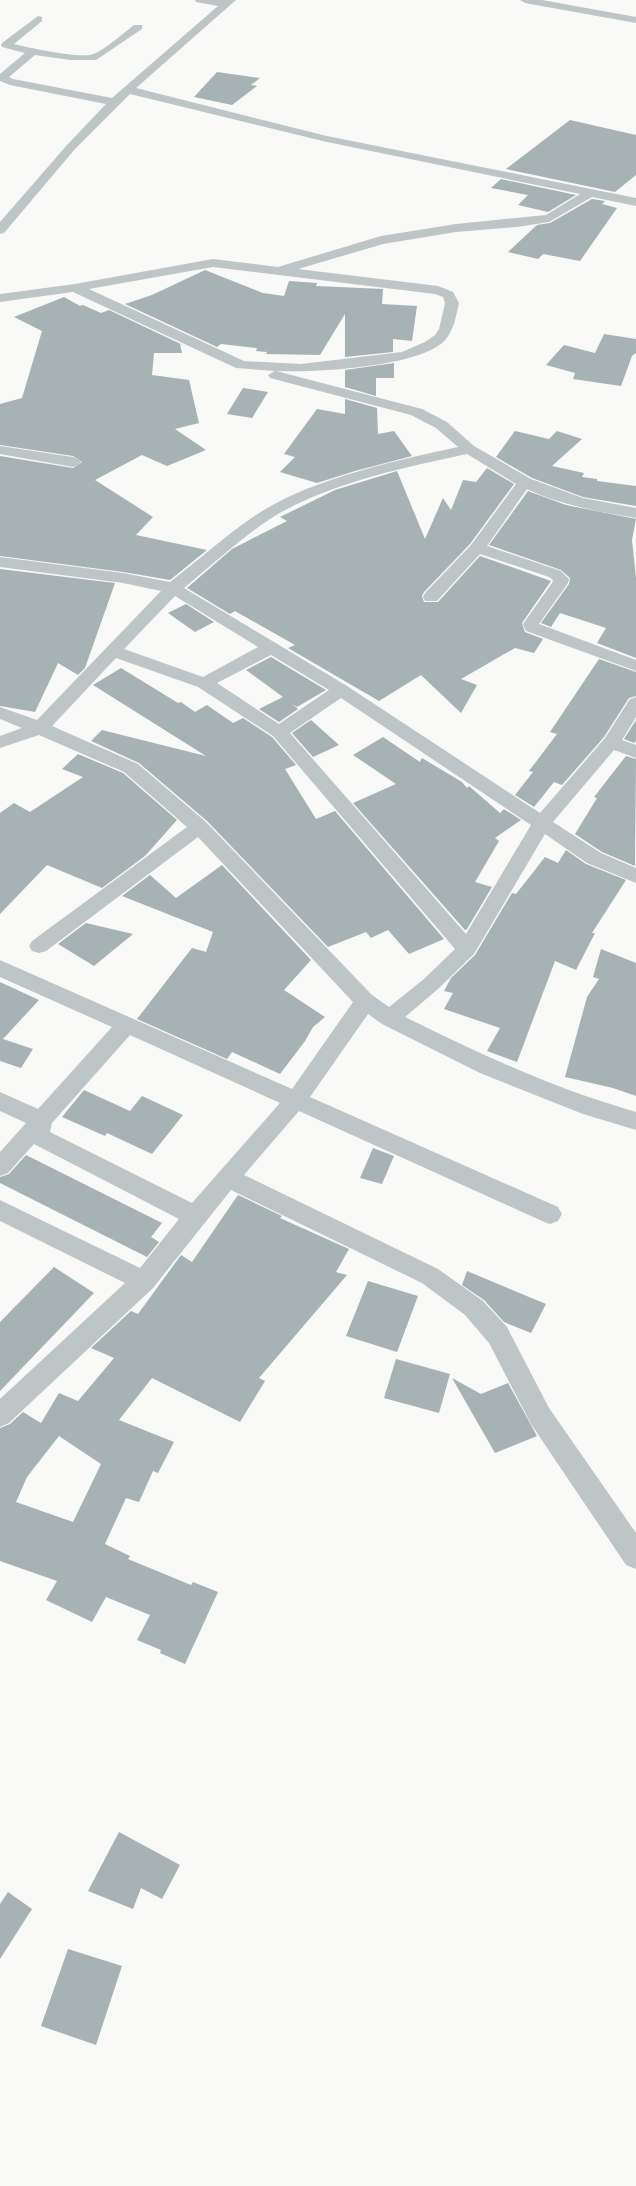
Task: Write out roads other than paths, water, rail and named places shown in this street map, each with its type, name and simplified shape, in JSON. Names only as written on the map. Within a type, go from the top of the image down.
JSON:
[{"type":"street","points":[[200,0],[229,2]]},
{"type":"street","points":[[525,0],[636,20]]},
{"type":"street","points":[[0,230],[75,142],[114,102],[229,2]]},
{"type":"street","points":[[38,19],[6,45],[33,52],[70,57],[96,57],[138,27]]},
{"type":"street","points":[[33,52],[4,76],[6,81],[114,102]]},
{"type":"street","points":[[129,90],[327,139],[636,202]]},
{"type":"street","points":[[618,198],[630,190]]},
{"type":"street","points":[[279,271],[381,240],[456,228],[517,223],[549,218],[590,193]]},
{"type":"street","points":[[0,298],[75,288],[212,263],[234,264],[279,271],[438,290],[448,295],[452,303],[446,329],[440,338],[430,345],[405,356],[301,368],[241,366]]},
{"type":"street","points":[[75,288],[241,366],[325,389],[416,411],[436,420],[455,435],[469,449],[525,482],[575,500],[636,513]]},
{"type":"street","points":[[0,742],[40,728],[173,588],[265,516],[290,502],[313,492],[400,464],[469,449]]},
{"type":"street","points":[[0,450],[73,462]]},
{"type":"street","points":[[431,596],[477,548],[525,482]]},
{"type":"street","points":[[477,548],[559,577],[560,583],[531,624],[535,629],[636,666]]},
{"type":"street","points":[[0,562],[124,578],[173,588],[342,690],[594,858],[636,876]]},
{"type":"street","points":[[204,683],[272,647]]},
{"type":"street","points":[[113,651],[204,683],[279,732],[467,949]]},
{"type":"street","points":[[279,732],[310,713],[342,690]]},
{"type":"street","points":[[389,1018],[431,984],[467,949],[541,824],[611,742],[636,703]]},
{"type":"street","points":[[0,713],[40,728],[131,768],[199,827],[266,895],[364,1001],[389,1018],[488,1067],[591,1108],[636,1121]]},
{"type":"street","points":[[611,742],[636,752]]},
{"type":"street","points":[[39,946],[199,827]]},
{"type":"street","points":[[0,968],[550,1214]]},
{"type":"street","points":[[0,1415],[144,1282],[195,1216],[295,1101],[364,1001]]},
{"type":"street","points":[[0,1167],[126,1025]]},
{"type":"street","points":[[0,1101],[42,1120]]},
{"type":"street","points":[[42,1120],[39,1132],[42,1139],[195,1216]]},
{"type":"street","points":[[228,1178],[430,1276],[474,1308],[498,1335],[540,1416],[636,1556]]},
{"type":"street","points":[[0,1210],[144,1282]]}]
